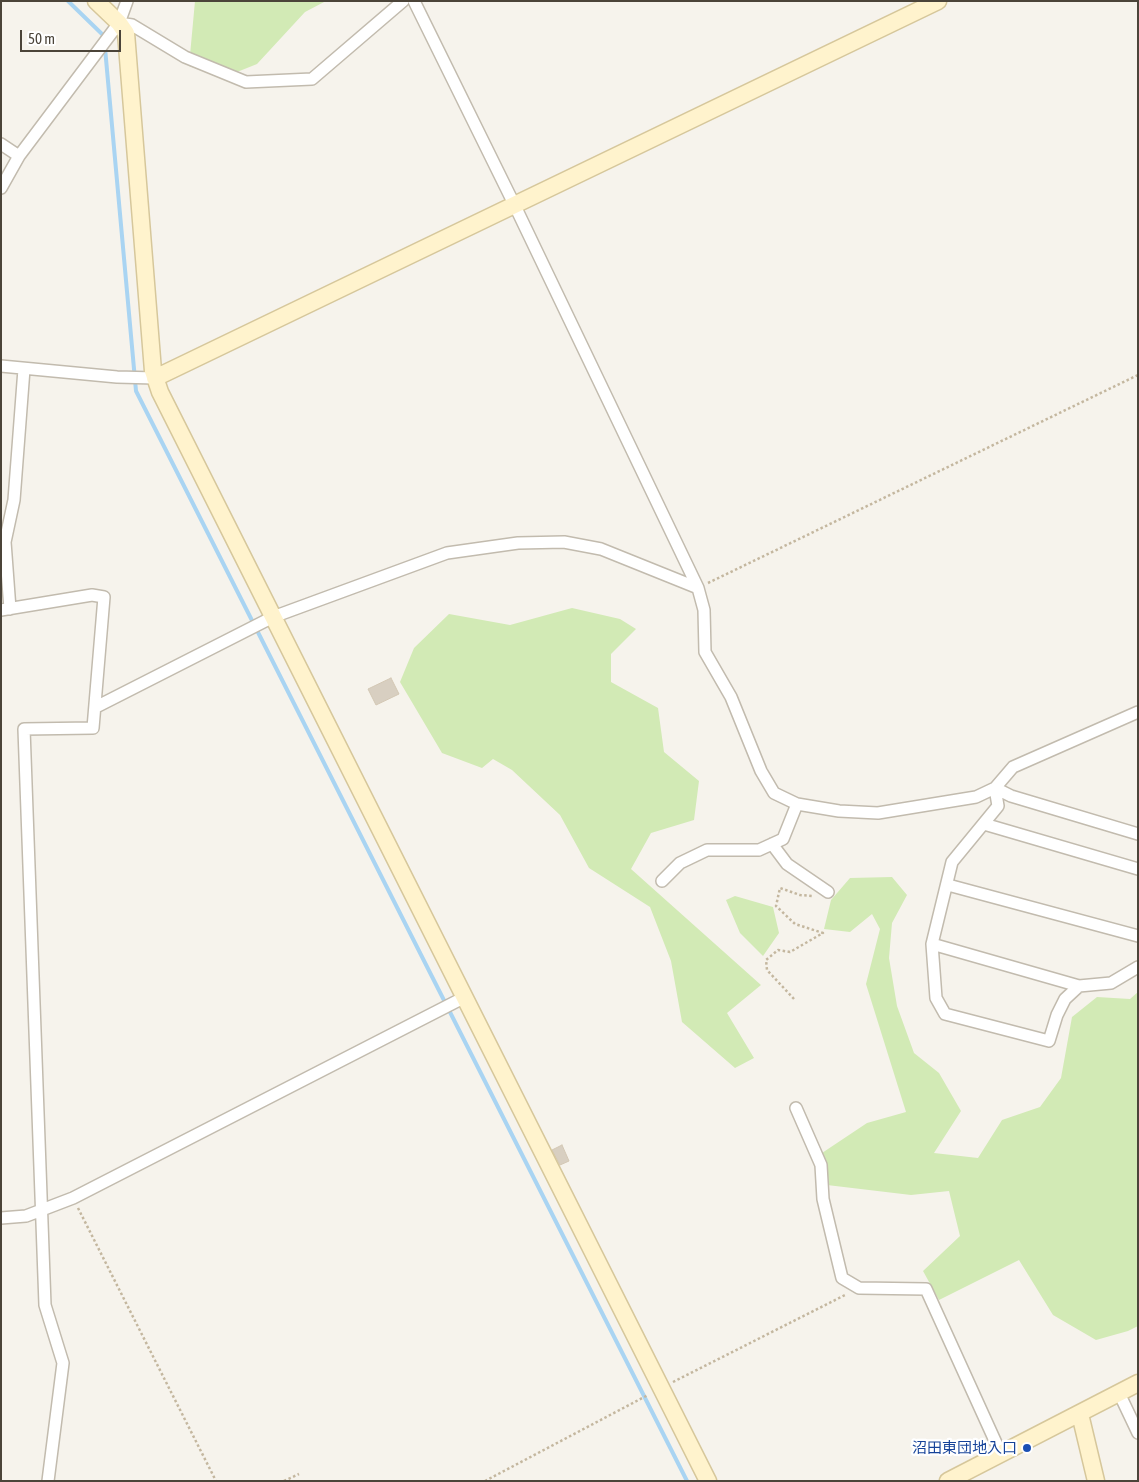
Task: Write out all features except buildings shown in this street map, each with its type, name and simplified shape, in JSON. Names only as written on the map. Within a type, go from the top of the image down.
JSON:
[{"type":"street","points":[[96,1],[119,23],[126,33],[153,371],[152,379],[708,1481]]},
{"type":"street","points":[[1,188],[19,156],[119,23],[127,1]]},
{"type":"street","points":[[119,23],[132,25],[185,57],[246,82],[312,79],[403,1]]},
{"type":"street","points":[[414,1],[515,206],[698,588],[704,610],[704,652],[731,697],[761,771],[774,793],[797,804],[839,811],[878,813],[976,798],[995,788],[1013,767],[1138,712]]},
{"type":"street","points":[[1,366],[152,379],[938,1]]},
{"type":"street","points":[[1,144],[19,156]]},
{"type":"street","points":[[24,369],[14,500],[5,542],[5,609],[92,595],[104,598],[93,728],[24,729],[45,1305],[63,1362],[48,1481]]},
{"type":"street","points":[[96,707],[246,629],[273,617],[447,553],[518,543],[564,542],[601,549],[698,588]]},
{"type":"street","points":[[995,788],[998,806],[952,862],[948,885],[932,944],[936,998],[946,1014],[1049,1041],[1057,1015],[1065,999],[1079,986]]},
{"type":"street","points":[[995,788],[1011,796],[1138,834]]},
{"type":"street","points":[[662,880],[680,863],[707,850],[759,850],[784,839],[797,804]]},
{"type":"street","points":[[984,824],[1138,869]]},
{"type":"street","points":[[772,844],[786,864],[828,892]]},
{"type":"street","points":[[948,885],[1138,936]]},
{"type":"street","points":[[932,944],[1079,986],[1110,983],[1138,967]]},
{"type":"street","points":[[1,1218],[26,1216],[73,1198],[465,997]]},
{"type":"street","points":[[796,1108],[821,1165],[822,1199],[836,1262],[842,1278],[859,1288],[926,1289],[1001,1454]]},
{"type":"street","points":[[948,1481],[1138,1383]]},
{"type":"street","points":[[1119,1393],[1138,1433]]},
{"type":"street","points":[[1080,1414],[1096,1481]]},
{"type":"path","points":[[698,588],[1138,375]]},
{"type":"path","points":[[794,999],[767,970],[766,960],[778,950],[790,952],[824,933],[795,924],[776,906],[780,888],[800,895],[827,897],[828,892]]},
{"type":"path","points":[[73,1198],[216,1481]]},
{"type":"path","points":[[485,1481],[630,1404],[859,1288]]},
{"type":"path","points":[[284,1481],[299,1474]]},
{"type":"green space","points":[[195,1],[326,1],[305,12],[257,64],[222,78],[189,66]]},
{"type":"green space","points":[[572,608],[620,619],[636,629],[611,654],[611,682],[658,708],[664,752],[699,781],[694,820],[651,833],[631,869],[761,985],[727,1013],[754,1058],[735,1068],[682,1022],[671,961],[650,907],[589,868],[560,815],[512,770],[493,759],[482,768],[442,753],[400,682],[414,648],[449,614],[510,625]]},
{"type":"green space","points":[[892,877],[907,895],[892,923],[889,958],[897,1006],[914,1053],[939,1073],[961,1111],[934,1153],[978,1158],[1002,1120],[1040,1107],[1061,1078],[1072,1017],[1097,997],[1130,999],[1138,992],[1138,1326],[1128,1331],[1096,1340],[1053,1315],[1019,1260],[939,1300],[923,1271],[960,1236],[949,1191],[911,1195],[827,1185],[822,1153],[867,1123],[906,1112],[866,984],[880,929],[872,914],[850,932],[824,929],[831,900],[850,878]]},
{"type":"green space","points":[[735,896],[773,907],[779,933],[763,956],[740,933],[726,900]]},
{"type":"waterway","points":[[68,1],[103,35],[104,39]]},
{"type":"waterway","points":[[105,48],[136,391],[687,1481]]},
{"type":"place","name":"沼田東団地入口","points":[[1027,1448]]}]
